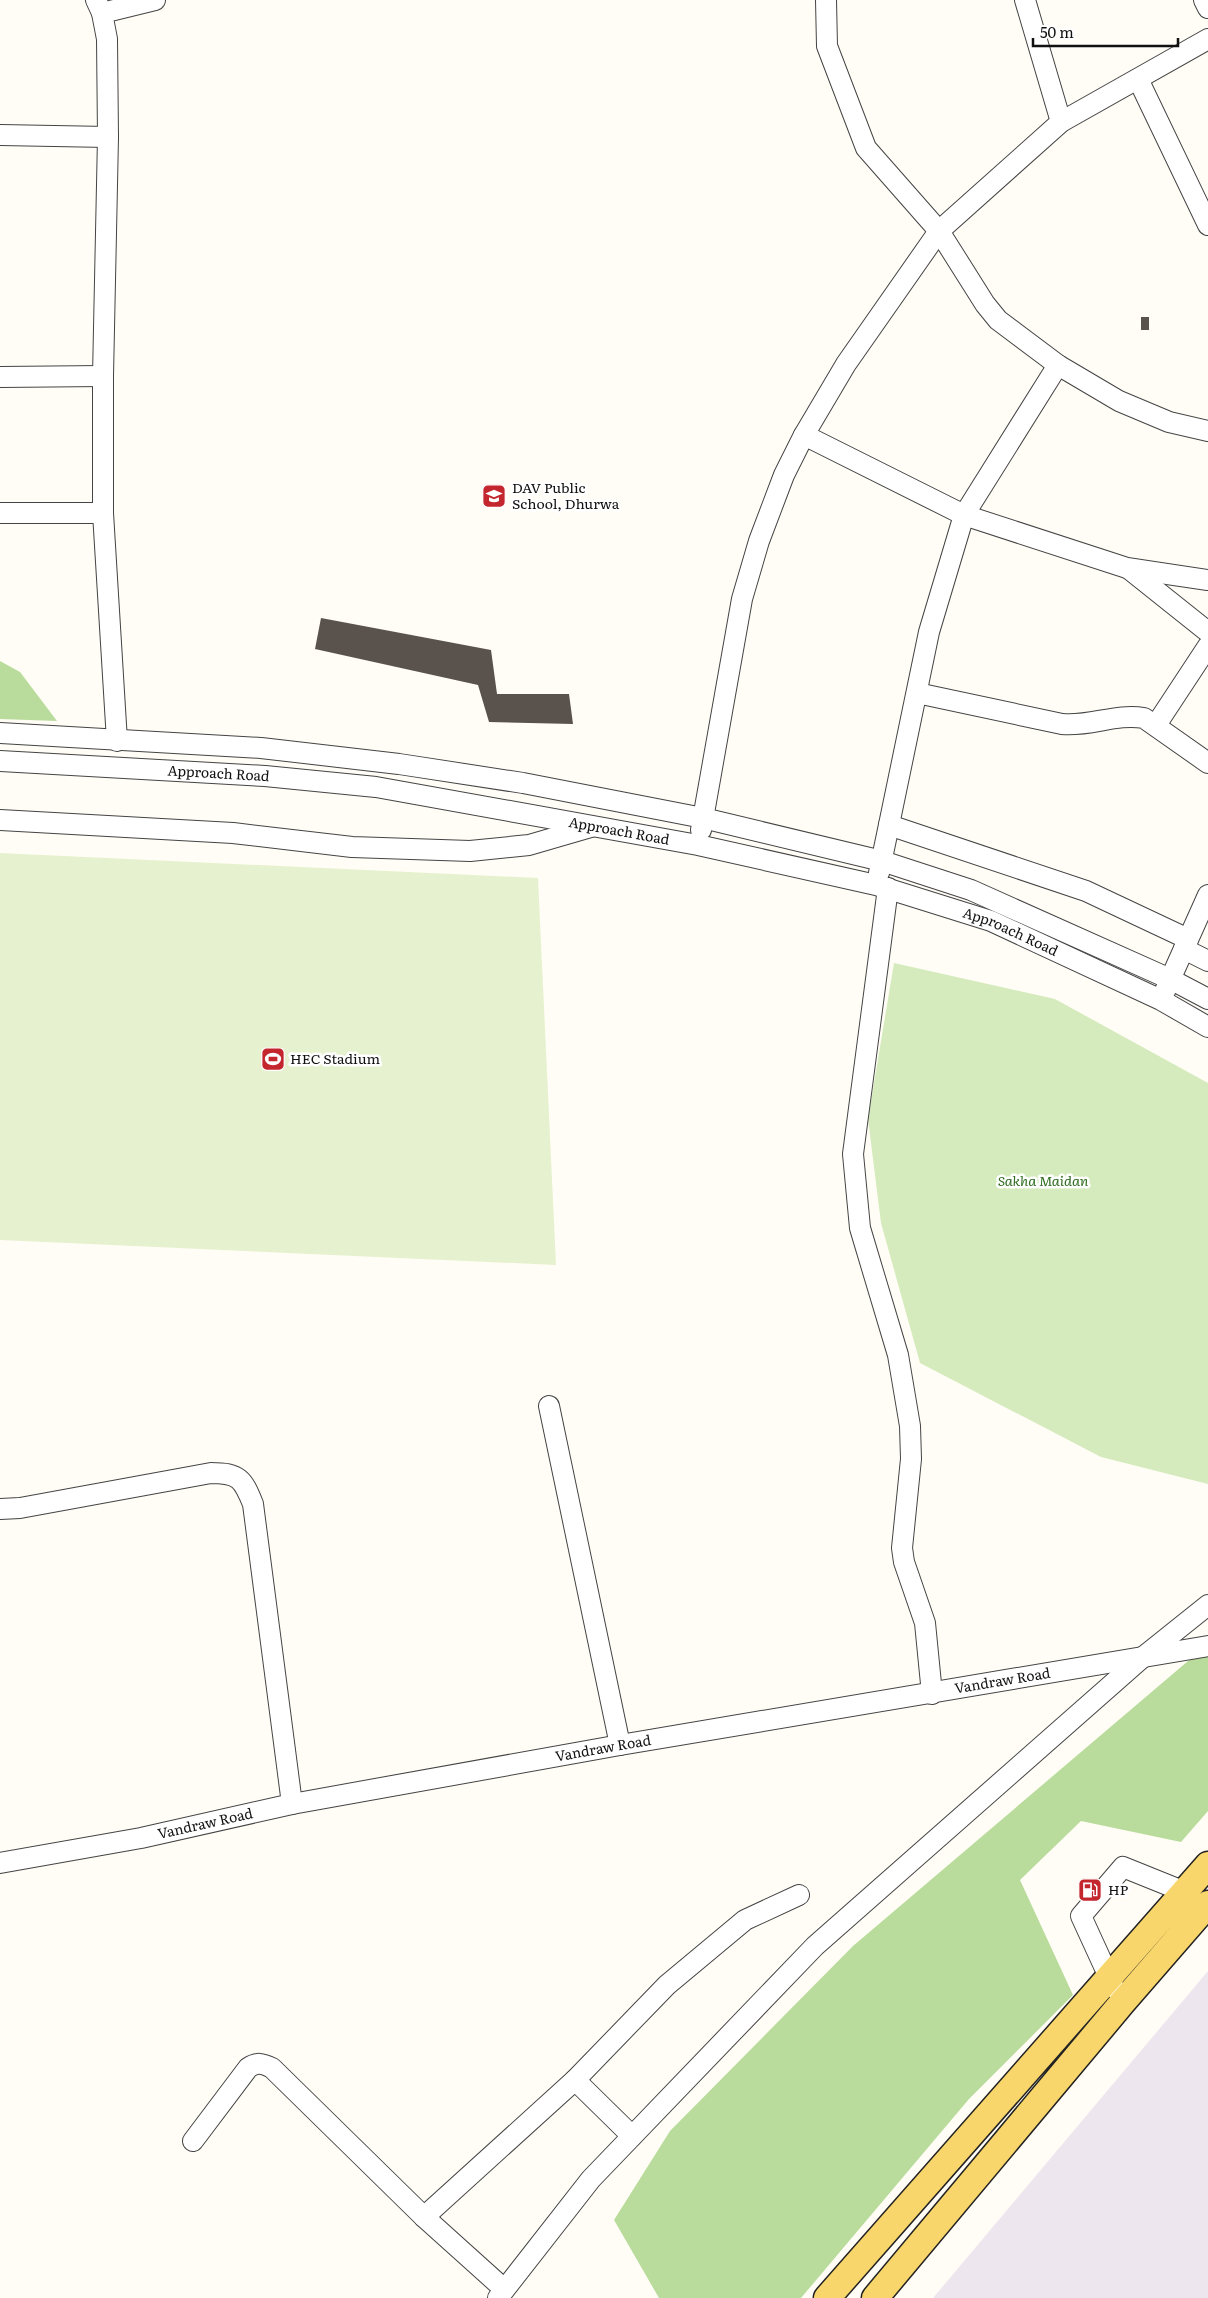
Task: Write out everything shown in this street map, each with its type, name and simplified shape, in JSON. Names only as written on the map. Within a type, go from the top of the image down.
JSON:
[{"type":"main road","points":[[827,2298],[1208,1865]]},
{"type":"main road","points":[[875,2298],[1122,2003],[1208,1904]]},
{"type":"street","points":[[117,740],[103,513],[103,376],[108,137],[107,39],[99,6],[155,0]]},
{"type":"street","points":[[826,0],[827,46],[866,148],[938,230],[985,304],[998,320],[1058,365],[1119,401],[1147,415],[1208,432]]},
{"type":"street","points":[[1025,0],[1061,122]]},
{"type":"street","points":[[1204,0],[1208,8]]},
{"type":"street","points":[[698,845],[742,599],[759,541],[784,475],[804,435],[846,364],[938,230],[1061,122],[1208,39]]},
{"type":"street","points":[[1138,79],[1208,225]]},
{"type":"street","points":[[0,135],[108,137]]},
{"type":"street","points":[[932,1694],[925,1623],[909,1577],[902,1548],[911,1459],[909,1417],[898,1355],[860,1228],[854,1184],[853,1154],[882,887],[882,861],[929,632],[964,515],[1058,365]]},
{"type":"street","points":[[0,377],[103,376]]},
{"type":"street","points":[[804,435],[964,515],[1128,568],[1208,580]]},
{"type":"street","points":[[0,513],[103,513]]},
{"type":"street","points":[[1128,568],[1208,632]]},
{"type":"street","points":[[1156,725],[1205,656]]},
{"type":"street","points":[[917,693],[1062,724],[1082,724],[1134,716],[1144,718],[1208,764]]},
{"type":"street","name":"Approach Road","points":[[0,733],[261,748],[399,764],[523,783],[703,818],[882,861],[971,890],[1170,979],[1208,999]]},
{"type":"street","name":"Approach Road","points":[[0,761],[266,776],[376,787],[698,845],[882,887],[991,921],[1161,1000],[1208,1027]]},
{"type":"street","points":[[0,820],[233,833],[352,846],[470,851],[529,845],[595,826]]},
{"type":"street","points":[[889,825],[1086,891],[1186,944],[1208,961]]},
{"type":"street","points":[[1161,1000],[1208,895]]},
{"type":"street","points":[[549,1406],[620,1745]]},
{"type":"street","points":[[0,1509],[20,1508],[211,1473],[226,1473],[236,1476],[246,1485],[253,1504],[292,1804]]},
{"type":"street","points":[[193,2142],[248,2068],[255,2064],[263,2063],[272,2068],[501,2293],[591,2179],[814,1946],[1143,1658],[1208,1605]]},
{"type":"street","name":"Vandraw Road","points":[[0,1863],[141,1838],[292,1804],[620,1745],[932,1694],[1208,1646]]},
{"type":"street","points":[[1122,2003],[1108,1978],[1081,1916],[1123,1867],[1185,1892]]},
{"type":"street","points":[[424,2217],[575,2080],[667,1985],[744,1920],[798,1895]]},
{"type":"street","points":[[575,2080],[632,2136]]},
{"type":"shaded area","points":[[1208,1971],[1208,2298],[933,2298]]},
{"type":"green space","points":[[0,661],[20,672],[57,721],[0,719]]},
{"type":"green space","name":"HEC Stadium","points":[[0,853],[538,878],[556,1265],[0,1240]]},
{"type":"green space","name":"Sakha Maidan","points":[[894,963],[1055,999],[1208,1083],[1208,1484],[1101,1457],[920,1363],[881,1223],[868,1119]]},
{"type":"green space","points":[[1208,1644],[1208,1811],[1181,1842],[1081,1821],[1020,1880],[1073,1995],[969,2099],[801,2298],[659,2298],[614,2220],[670,2131],[853,1946]]},
{"type":"building","points":[[1141,317],[1149,317],[1149,330],[1141,330]]},
{"type":"building","points":[[321,618],[491,650],[497,694],[569,694],[573,724],[489,722],[478,685],[315,649]]},
{"type":"place","name":"DAV Public School, Dhurwa","points":[[494,496]]},
{"type":"place","name":"HEC Stadium","points":[[273,1059]]},
{"type":"place","name":"HP","points":[[1090,1890]]}]
